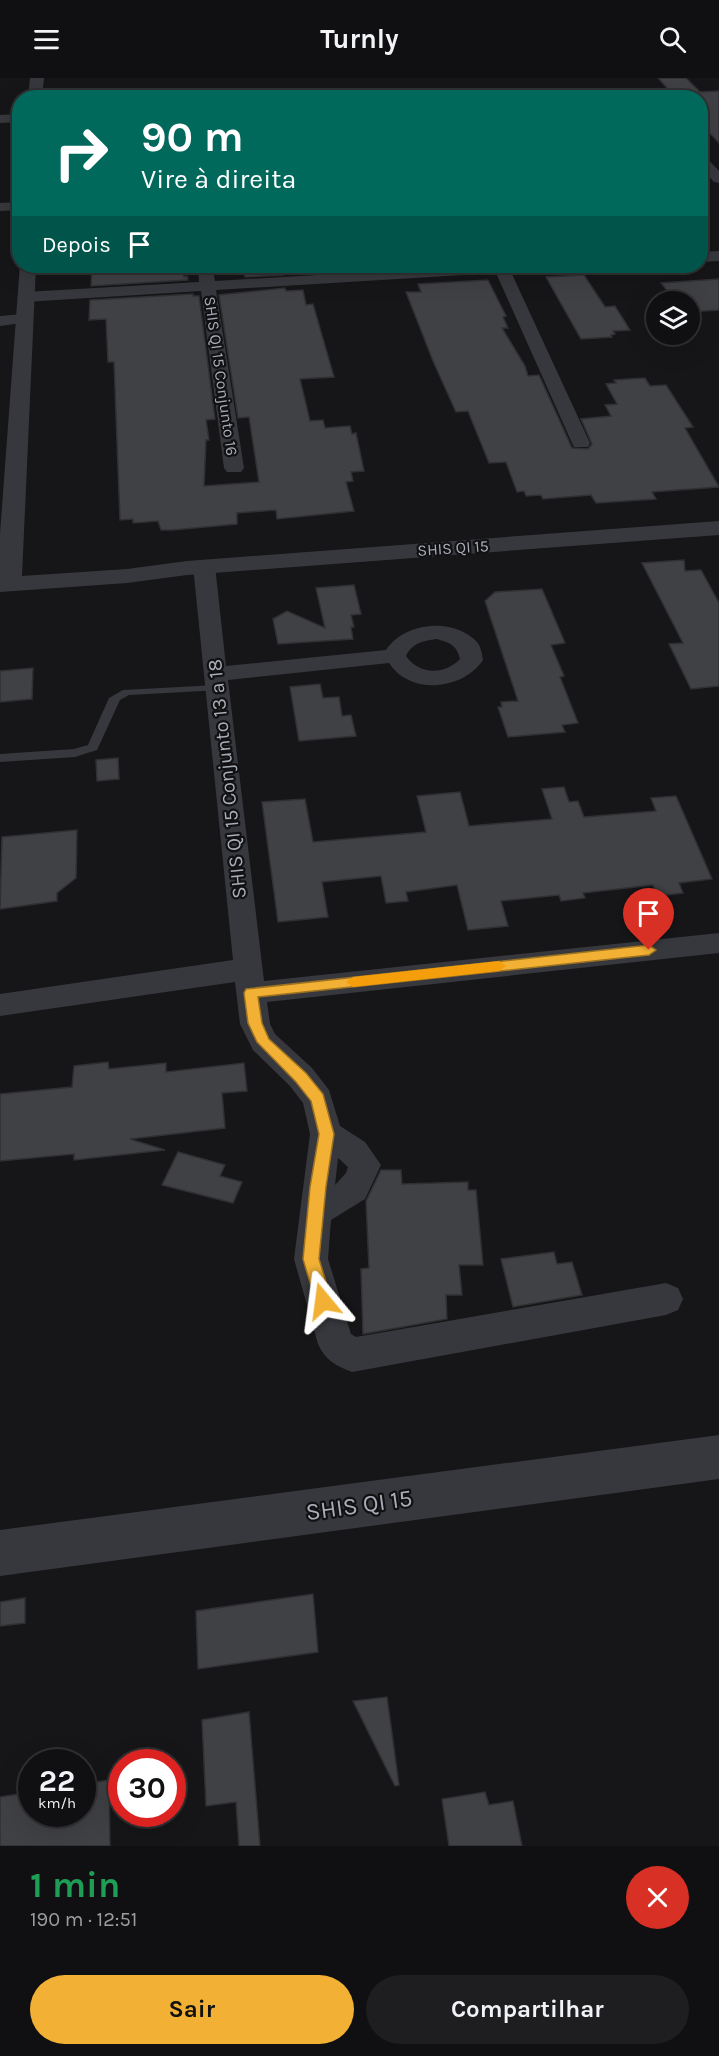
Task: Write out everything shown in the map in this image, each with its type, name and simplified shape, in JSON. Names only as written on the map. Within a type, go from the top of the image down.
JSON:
[{"type":"street","points":[[708,167],[719,179]]},
{"type":"street","name":"SHIS QI 15","points":[[27,273],[7,475],[5,578],[127,576],[195,567],[719,528]]},
{"type":"street","name":"SHIS QI 15 Conjunto 16","points":[[206,273],[234,468]]},
{"type":"street","points":[[25,297],[386,273]]},
{"type":"street","points":[[503,273],[581,443]]},
{"type":"street","points":[[0,321],[23,319]]},
{"type":"street","name":"SHIS QI 15 Conjunto 13 a 18","points":[[195,567],[216,681],[255,1023],[264,1042],[301,1077],[318,1099],[326,1134]]},
{"type":"street","points":[[216,681],[395,656]]},
{"type":"street","points":[[0,1005],[249,981],[719,943]]},
{"type":"street","points":[[316,1212],[347,1195],[361,1182],[365,1165],[354,1151],[326,1134],[316,1212],[311,1259],[336,1344],[352,1355],[666,1299]]},
{"type":"street","name":"SHIS QI 15","points":[[0,1552],[719,1456]]},
{"type":"lane","points":[[0,758],[75,753],[93,747],[115,698],[121,694],[216,681]]},
{"type":"building","points":[[658,78],[686,78],[698,90],[669,90]]},
{"type":"building","points":[[719,91],[719,143],[708,131],[708,92]]},
{"type":"building","points":[[92,273],[183,273],[188,280],[91,286]]},
{"type":"building","points":[[245,273],[283,273],[283,275],[245,277]]},
{"type":"building","points":[[584,275],[605,307],[615,306],[630,330],[613,331],[615,334],[611,335],[612,337],[581,339],[546,277]]},
{"type":"building","points":[[719,279],[719,310],[700,311],[700,291],[667,291],[661,283]]},
{"type":"building","points":[[488,280],[506,316],[503,317],[508,328],[502,328],[525,366],[528,376],[539,375],[572,448],[588,449],[592,444],[581,419],[611,416],[605,405],[617,404],[606,384],[616,383],[614,380],[645,378],[650,386],[666,385],[693,427],[685,428],[719,487],[652,492],[656,499],[596,503],[591,495],[543,499],[541,495],[526,496],[524,491],[517,492],[506,462],[489,463],[468,411],[456,412],[406,292],[421,292],[418,284]]},
{"type":"building","points":[[285,288],[286,291],[303,290],[306,305],[313,304],[334,377],[300,379],[310,421],[323,420],[325,428],[350,426],[352,434],[356,433],[364,471],[351,472],[353,481],[346,482],[354,511],[277,519],[276,510],[237,513],[237,524],[173,530],[161,530],[158,521],[133,523],[133,519],[120,520],[114,362],[108,362],[106,319],[89,320],[90,300],[193,294],[193,296],[199,296],[215,419],[206,420],[209,440],[206,440],[204,486],[259,482],[249,417],[238,418],[219,295]]},
{"type":"building","points":[[684,560],[685,571],[701,570],[719,603],[719,686],[691,689],[669,644],[683,643],[642,563]]},
{"type":"building","points":[[354,585],[361,614],[351,615],[354,627],[351,627],[353,639],[278,644],[273,619],[287,611],[325,628],[316,588]]},
{"type":"building","points":[[542,589],[565,643],[551,645],[564,676],[560,677],[578,723],[562,725],[565,732],[508,737],[498,707],[502,707],[501,702],[518,701],[485,601],[495,592]]},
{"type":"building","points":[[33,668],[32,699],[0,702],[0,671]]},
{"type":"building","points":[[320,684],[323,698],[339,697],[342,716],[351,715],[356,736],[299,741],[290,687]]},
{"type":"building","points":[[118,758],[119,779],[97,781],[96,760]]},
{"type":"building","points":[[564,787],[569,802],[578,801],[584,817],[656,811],[651,798],[676,796],[712,879],[679,883],[683,893],[657,896],[653,885],[583,893],[585,898],[561,901],[559,895],[501,901],[508,926],[468,930],[457,885],[406,892],[408,901],[386,903],[381,876],[322,882],[328,917],[278,922],[262,802],[305,799],[313,842],[426,832],[417,796],[460,792],[469,826],[552,819],[542,789]]},
{"type":"building","points":[[77,830],[76,878],[57,893],[57,901],[0,909],[2,837]]},
{"type":"building","points":[[108,1062],[109,1069],[166,1063],[166,1072],[244,1063],[247,1091],[222,1093],[225,1128],[130,1139],[165,1150],[74,1160],[74,1154],[0,1161],[0,1094],[72,1087],[74,1066]]},
{"type":"building","points":[[178,1152],[225,1165],[220,1176],[242,1182],[233,1203],[162,1185]]},
{"type":"building","points":[[381,1170],[401,1170],[402,1184],[468,1182],[468,1190],[476,1190],[483,1265],[459,1265],[462,1295],[446,1295],[447,1319],[363,1334],[361,1269],[369,1268],[366,1201]]},
{"type":"building","points":[[554,1252],[557,1264],[572,1262],[582,1295],[513,1307],[501,1259]]},
{"type":"building","points":[[313,1594],[318,1652],[198,1669],[196,1611]]},
{"type":"building","points":[[25,1598],[25,1623],[0,1626],[0,1602]]},
{"type":"building","points":[[387,1697],[399,1785],[395,1786],[353,1701]]},
{"type":"building","points":[[249,1712],[260,1846],[239,1846],[236,1802],[206,1806],[202,1720]]},
{"type":"building","points":[[108,1780],[110,1846],[0,1846],[0,1797],[18,1794],[18,1827],[96,1827],[96,1782]]},
{"type":"building","points":[[485,1792],[489,1805],[513,1801],[522,1846],[449,1846],[442,1799]]},
{"type":"slow traffic","points":[[353,982],[499,966]]},
{"type":"route","points":[[323,1301],[311,1259],[326,1134],[318,1099],[301,1077],[264,1042],[255,1023],[251,993],[649,950]]}]
